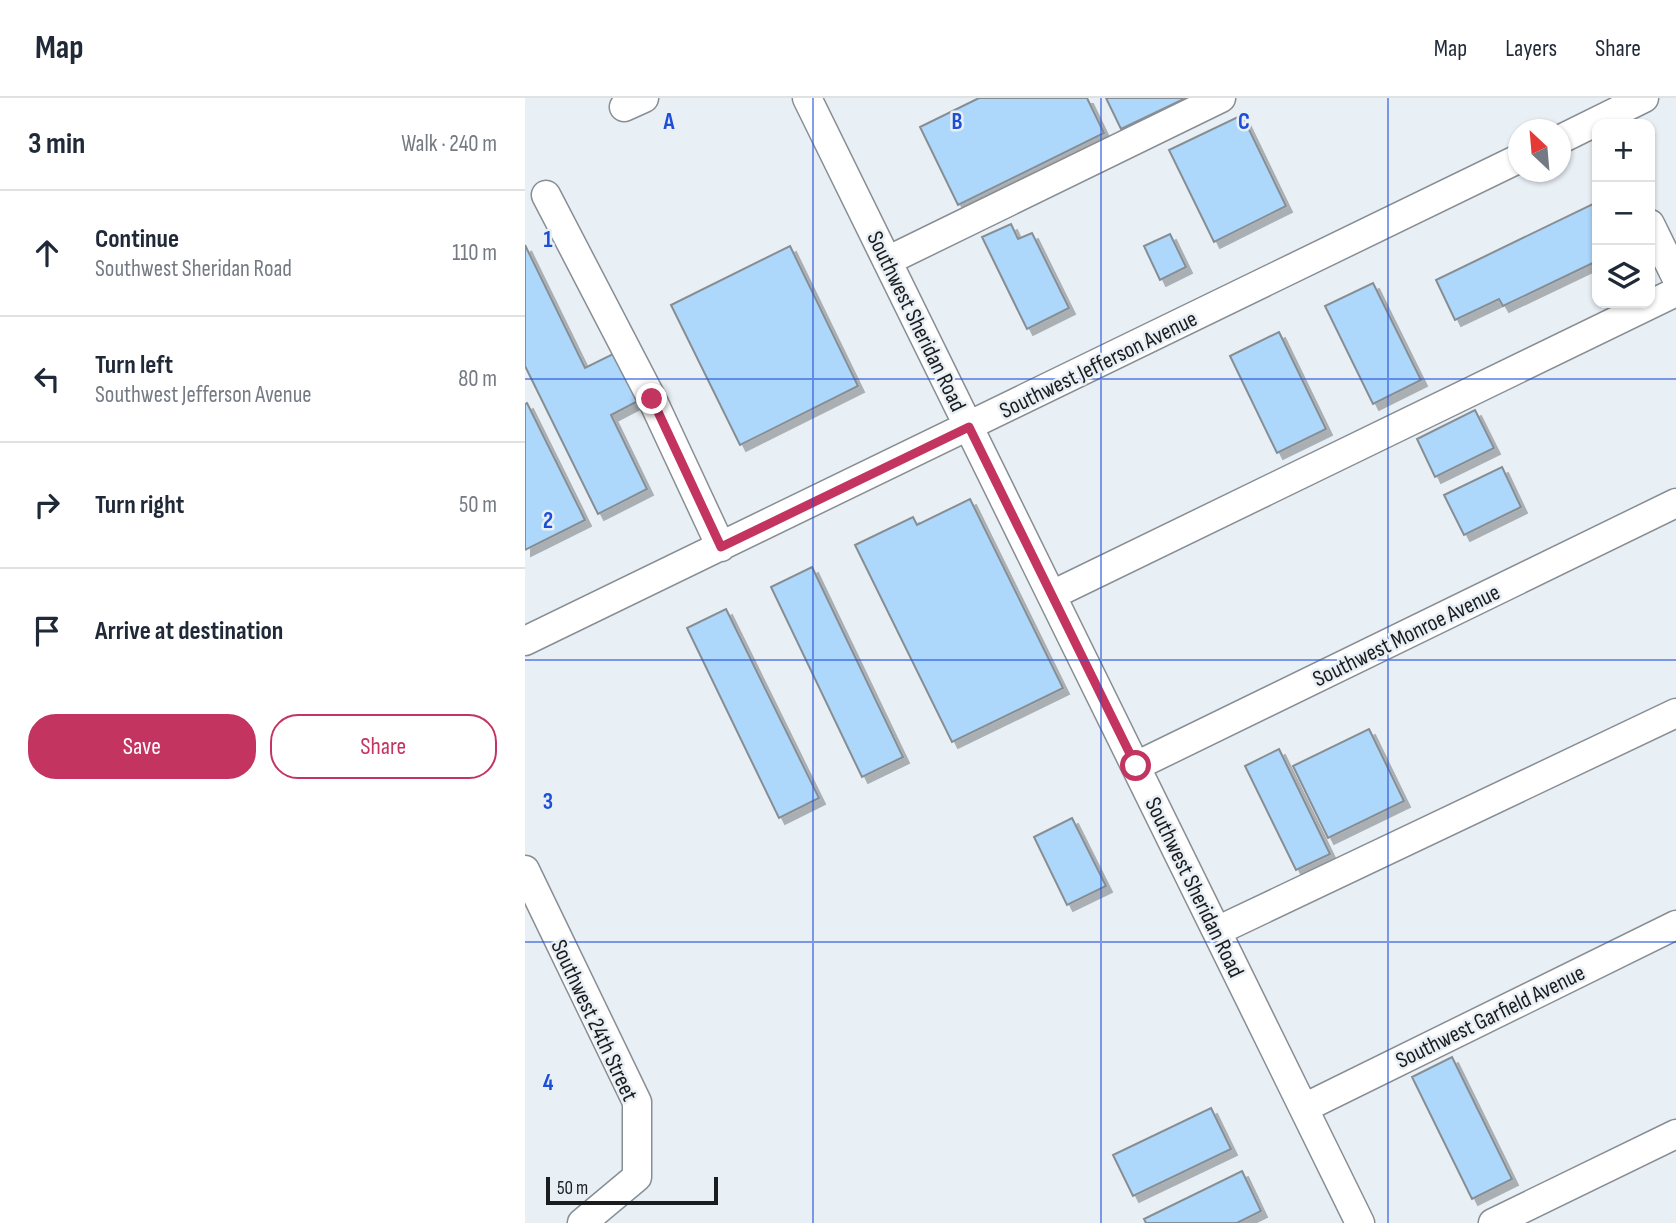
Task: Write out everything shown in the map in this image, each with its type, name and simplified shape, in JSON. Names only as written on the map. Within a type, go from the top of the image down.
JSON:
[{"type":"street","name":"Southwest Sheridan Road","points":[[807,98],[1360,1223]]},
{"type":"street","points":[[887,261],[1221,98]]},
{"type":"street","points":[[1571,131],[1596,114],[1644,98]]},
{"type":"street","name":"Southwest Jefferson Avenue","points":[[525,641],[1508,164]]},
{"type":"street","points":[[546,195],[652,399],[721,547]]},
{"type":"street","points":[[1655,234],[1676,277]]},
{"type":"street","points":[[1052,595],[1676,292]]},
{"type":"street","name":"Southwest Monroe Avenue","points":[[1136,766],[1676,503]]},
{"type":"street","points":[[1217,931],[1676,713]]},
{"type":"street","name":"Southwest 24th Street","points":[[525,870],[637,1102],[636,1177],[582,1223]]},
{"type":"street","name":"Southwest Garfield Avenue","points":[[1304,1108],[1676,925]]},
{"type":"street","points":[[1493,1223],[1676,1134]]},
{"type":"building","points":[[979,98],[1087,98],[1104,133],[958,205],[920,127]]},
{"type":"building","points":[[1106,98],[1186,98],[1121,129]]},
{"type":"building","points":[[1242,115],[1286,206],[1214,242],[1169,150]]},
{"type":"building","points":[[1592,204],[1592,263],[1503,306],[1499,299],[1455,320],[1436,280]]},
{"type":"building","points":[[1011,224],[1018,239],[1032,233],[1069,308],[1027,329],[982,237]]},
{"type":"building","points":[[1170,234],[1186,267],[1160,280],[1144,246]]},
{"type":"building","points":[[525,245],[585,368],[615,353],[638,401],[611,415],[647,489],[598,514],[525,366]]},
{"type":"building","points":[[790,246],[858,386],[740,445],[671,305]]},
{"type":"building","points":[[1373,283],[1421,380],[1373,404],[1325,306]]},
{"type":"building","points":[[1279,332],[1326,429],[1277,453],[1230,356]]},
{"type":"building","points":[[527,403],[585,520],[525,550],[525,404]]},
{"type":"building","points":[[1475,410],[1494,448],[1435,477],[1417,439]]},
{"type":"building","points":[[1502,467],[1521,507],[1464,535],[1444,495]]},
{"type":"building","points":[[970,499],[1063,688],[952,742],[855,545],[913,517],[917,525]]},
{"type":"building","points":[[812,567],[903,757],[862,777],[771,587]]},
{"type":"building","points":[[726,609],[819,798],[779,818],[687,628]]},
{"type":"building","points":[[1369,729],[1404,801],[1328,838],[1293,766]]},
{"type":"building","points":[[1279,749],[1330,854],[1296,870],[1245,766]]},
{"type":"building","points":[[1072,818],[1106,886],[1067,905],[1034,837]]},
{"type":"building","points":[[1452,1057],[1512,1179],[1472,1199],[1412,1077]]},
{"type":"building","points":[[1211,1108],[1231,1149],[1133,1196],[1113,1155]]},
{"type":"building","points":[[1242,1171],[1261,1211],[1237,1223],[1146,1223],[1144,1219]]},
{"type":"route","points":[[652,399],[721,547],[969,427],[1136,766]]}]
